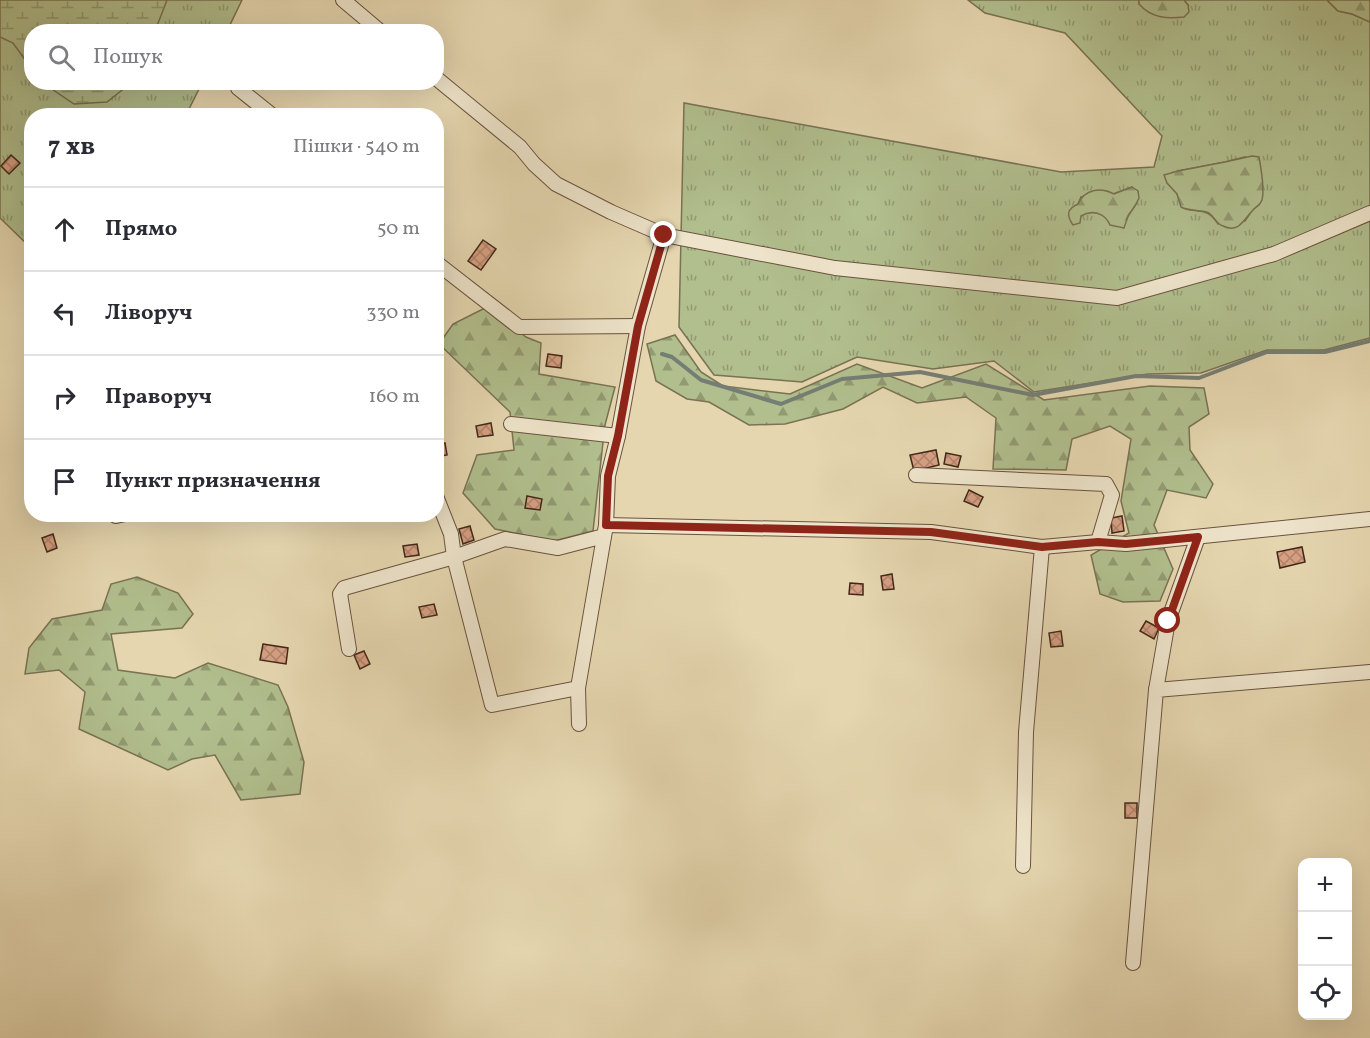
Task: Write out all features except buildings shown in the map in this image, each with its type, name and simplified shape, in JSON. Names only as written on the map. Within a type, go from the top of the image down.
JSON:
[{"type":"street","points":[[343,0],[372,24]]},
{"type":"street","points":[[444,85],[520,147],[534,164],[556,184],[611,212],[664,235],[835,268],[1117,298],[1274,254],[1370,213]]},
{"type":"street","points":[[240,90],[263,108]]},
{"type":"street","points":[[579,724],[578,688],[605,530],[608,476],[618,436],[638,326],[664,235]]},
{"type":"street","points":[[444,269],[519,327],[638,326]]},
{"type":"street","points":[[511,424],[618,436]]},
{"type":"street","points":[[916,475],[1106,484],[1112,495],[1098,542]]},
{"type":"street","points":[[444,516],[451,534],[454,557],[492,705],[578,688]]},
{"type":"street","points":[[349,649],[340,594],[344,588],[454,557],[505,539],[558,548],[605,530],[931,532],[1042,547],[1098,542],[1126,544],[1370,519]]},
{"type":"street","points":[[1133,963],[1156,690],[1168,621],[1198,537]]},
{"type":"street","points":[[1023,866],[1026,732],[1042,547]]},
{"type":"street","points":[[1156,690],[1370,672]]},
{"type":"green space","points":[[0,0],[242,0],[230,24],[24,24],[24,90],[198,90],[190,108],[24,108],[24,241],[0,218]]},
{"type":"green space","points":[[0,0],[167,0],[158,24],[24,24],[24,58],[13,43],[0,37]]},
{"type":"green space","points":[[968,0],[1139,0],[1139,4],[1188,5],[1184,0],[1327,0],[1338,11],[1370,22],[1370,338],[1324,350],[1267,350],[1201,373],[1148,374],[1034,392],[994,361],[933,369],[857,357],[802,382],[714,375],[679,327],[684,103],[1061,172],[1154,167],[1162,136],[1065,33],[985,13]],"holes":[[[1245,157],[1259,205],[1253,209],[1245,221],[1218,224],[1207,213],[1182,207],[1177,194],[1178,171]],[[1132,187],[1136,204],[1123,228],[1098,213],[1087,213],[1081,216],[1078,204],[1081,197],[1107,191],[1113,194]]]},
{"type":"green space","points":[[1139,0],[1184,0],[1189,12],[1184,17],[1160,17],[1144,9],[1139,4]]},
{"type":"green space","points":[[1327,0],[1370,0],[1370,22],[1338,11]]},
{"type":"green space","points":[[53,90],[122,90],[107,102],[74,104]]},
{"type":"green space","points":[[1252,156],[1259,157],[1263,184],[1262,200],[1241,224],[1233,228],[1221,225],[1206,212],[1181,207],[1177,194],[1167,183],[1164,175],[1178,171]]},
{"type":"green space","points":[[1132,187],[1138,191],[1139,198],[1124,228],[1110,225],[1098,213],[1085,214],[1081,216],[1080,223],[1073,225],[1069,215],[1070,210],[1089,192],[1103,190],[1114,194]]},
{"type":"green space","points":[[487,307],[526,337],[541,343],[539,374],[615,387],[605,425],[593,531],[554,541],[495,529],[463,493],[477,455],[514,450],[510,412],[444,349],[444,337],[453,324]]},
{"type":"green space","points":[[675,335],[701,372],[723,386],[790,394],[857,364],[922,388],[986,364],[1044,400],[1150,386],[1204,388],[1209,414],[1189,427],[1190,450],[1213,484],[1206,498],[1167,490],[1154,525],[1173,569],[1160,601],[1123,602],[1100,594],[1091,555],[1129,533],[1121,501],[1131,439],[1110,426],[1072,439],[1066,470],[993,469],[996,418],[966,397],[917,403],[883,387],[843,409],[785,424],[749,425],[709,402],[687,399],[656,381],[647,344]]},
{"type":"green space","points":[[137,577],[178,593],[193,614],[182,628],[111,634],[118,670],[175,678],[208,663],[278,685],[288,707],[304,762],[300,794],[241,800],[215,755],[192,759],[168,770],[79,729],[85,692],[59,670],[25,674],[29,648],[52,619],[102,610],[111,584]]},
{"type":"waterway","points":[[662,354],[672,357],[701,380],[781,404],[842,379],[920,372],[1033,395],[1136,376],[1199,378],[1267,352],[1325,352],[1370,341]]},
{"type":"route","points":[[664,235],[638,326],[618,436],[608,476],[606,525],[931,532],[1042,547],[1098,542],[1126,544],[1198,537],[1168,621]]}]
